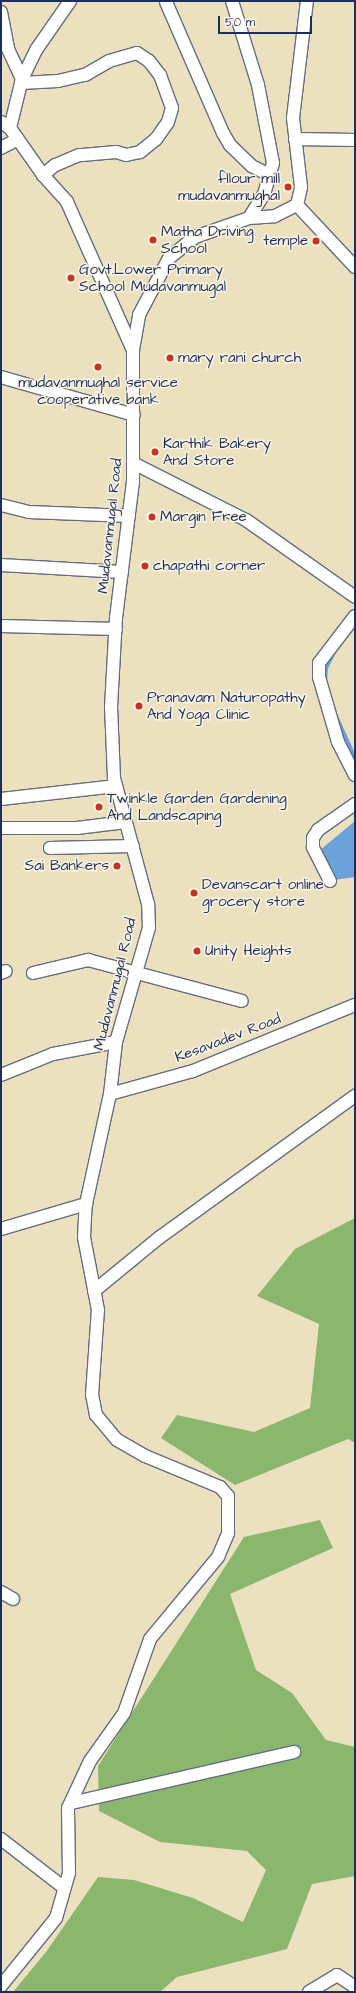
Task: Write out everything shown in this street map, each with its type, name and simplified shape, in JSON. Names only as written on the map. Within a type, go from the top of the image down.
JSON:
[{"type":"street","points":[[70,1],[36,50],[21,81],[6,125],[18,139],[43,175],[67,202],[133,350]]},
{"type":"street","points":[[232,1],[258,85],[272,163],[271,176],[249,218]]},
{"type":"street","points":[[307,1],[293,118],[294,139],[301,187],[297,205],[355,267]]},
{"type":"street","points":[[166,2],[223,133],[230,145],[252,166],[271,176]]},
{"type":"street","points":[[1,12],[8,49],[21,81]]},
{"type":"street","points":[[21,81],[58,81],[85,75],[109,61],[138,53],[149,61],[160,75],[172,108],[168,122],[156,139],[140,152],[126,155],[116,152],[78,155],[55,165],[43,175]]},
{"type":"street","points":[[1,148],[18,139]]},
{"type":"street","points":[[294,139],[355,140]]},
{"type":"street","name":"Mudavanmugal Road","points":[[71,1803],[90,1761],[124,1713],[150,1639],[218,1557],[228,1533],[230,1516],[228,1496],[220,1487],[145,1456],[117,1440],[96,1415],[92,1395],[98,1310],[84,1238],[86,1204],[110,1094],[116,1042],[149,928],[148,904],[116,786],[113,761],[111,707],[116,629],[129,516],[133,463],[133,350],[139,315],[169,258],[201,234],[249,218],[275,216],[297,205]]},
{"type":"street","points":[[1,376],[134,415]]},
{"type":"street","points":[[133,463],[246,520],[355,597]]},
{"type":"street","points":[[1,505],[36,512],[129,516]]},
{"type":"street","points":[[1,565],[122,572]]},
{"type":"street","points":[[355,616],[320,663],[319,677],[338,742],[355,775]]},
{"type":"street","points":[[1,626],[116,629]]},
{"type":"street","points":[[1,800],[116,786]]},
{"type":"street","points":[[330,881],[313,846],[313,838],[318,830],[355,804]]},
{"type":"street","points":[[1,828],[77,828],[126,822]]},
{"type":"street","points":[[50,848],[133,846]]},
{"type":"street","points":[[33,973],[88,960],[242,1001]]},
{"type":"street","name":"Kesavadev Road","points":[[110,1094],[193,1071],[355,1005]]},
{"type":"street","points":[[1,1075],[53,1054],[116,1042]]},
{"type":"street","points":[[94,1291],[160,1237],[355,1096]]},
{"type":"street","points":[[1,1229],[86,1204]]},
{"type":"street","points":[[1,1592],[13,1599]]},
{"type":"street","points":[[1,1986],[56,1918],[63,1887],[69,1873],[71,1803],[294,1752]]},
{"type":"street","points":[[1,1839],[63,1887]]},
{"type":"street","points":[[309,1992],[337,1975],[353,1981]]},
{"type":"green space","points":[[355,1218],[355,1443],[348,1439],[235,1485],[161,1438],[177,1415],[254,1432],[310,1408],[319,1324],[257,1296],[295,1249]]},
{"type":"green space","points":[[320,1520],[333,1548],[230,1594],[256,1670],[292,1693],[326,1740],[355,1747],[355,1876],[312,1884],[287,1949],[177,1977],[160,1992],[13,1992],[46,1952],[98,1877],[134,1880],[193,1898],[243,1922],[266,1870],[247,1851],[160,1842],[99,1811],[98,1766],[244,1537]]},
{"type":"water","points":[[355,821],[355,877],[334,880],[320,850]]},
{"type":"waterway","points":[[325,683],[326,668],[335,650]]},
{"type":"waterway","points":[[336,716],[355,758]]},
{"type":"place","name":"fllour mill mudavanmughal","points":[[288,187]]},
{"type":"place","name":"Matha Driving School","points":[[153,240]]},
{"type":"place","name":"temple","points":[[316,241]]},
{"type":"place","name":"Govt.Lower Primary School Mudavanmugal","points":[[71,278]]},
{"type":"place","name":"mary rani church","points":[[170,358]]},
{"type":"place","name":"mudavanmughal service cooperative bank","points":[[98,367]]},
{"type":"place","name":"Karthik Bakery And Store","points":[[155,452]]},
{"type":"place","name":"Margin Free","points":[[152,517]]},
{"type":"place","name":"chapathi corner","points":[[145,566]]},
{"type":"place","name":"Pranavam Naturopathy And Yoga Clinic","points":[[139,706]]},
{"type":"place","name":"Twinkle Garden Gardening And Landscaping","points":[[99,807]]},
{"type":"place","name":"Sai Bankers","points":[[117,866]]},
{"type":"place","name":"Devanscart online grocery store","points":[[194,893]]},
{"type":"place","name":"Unity Heights","points":[[197,951]]}]
